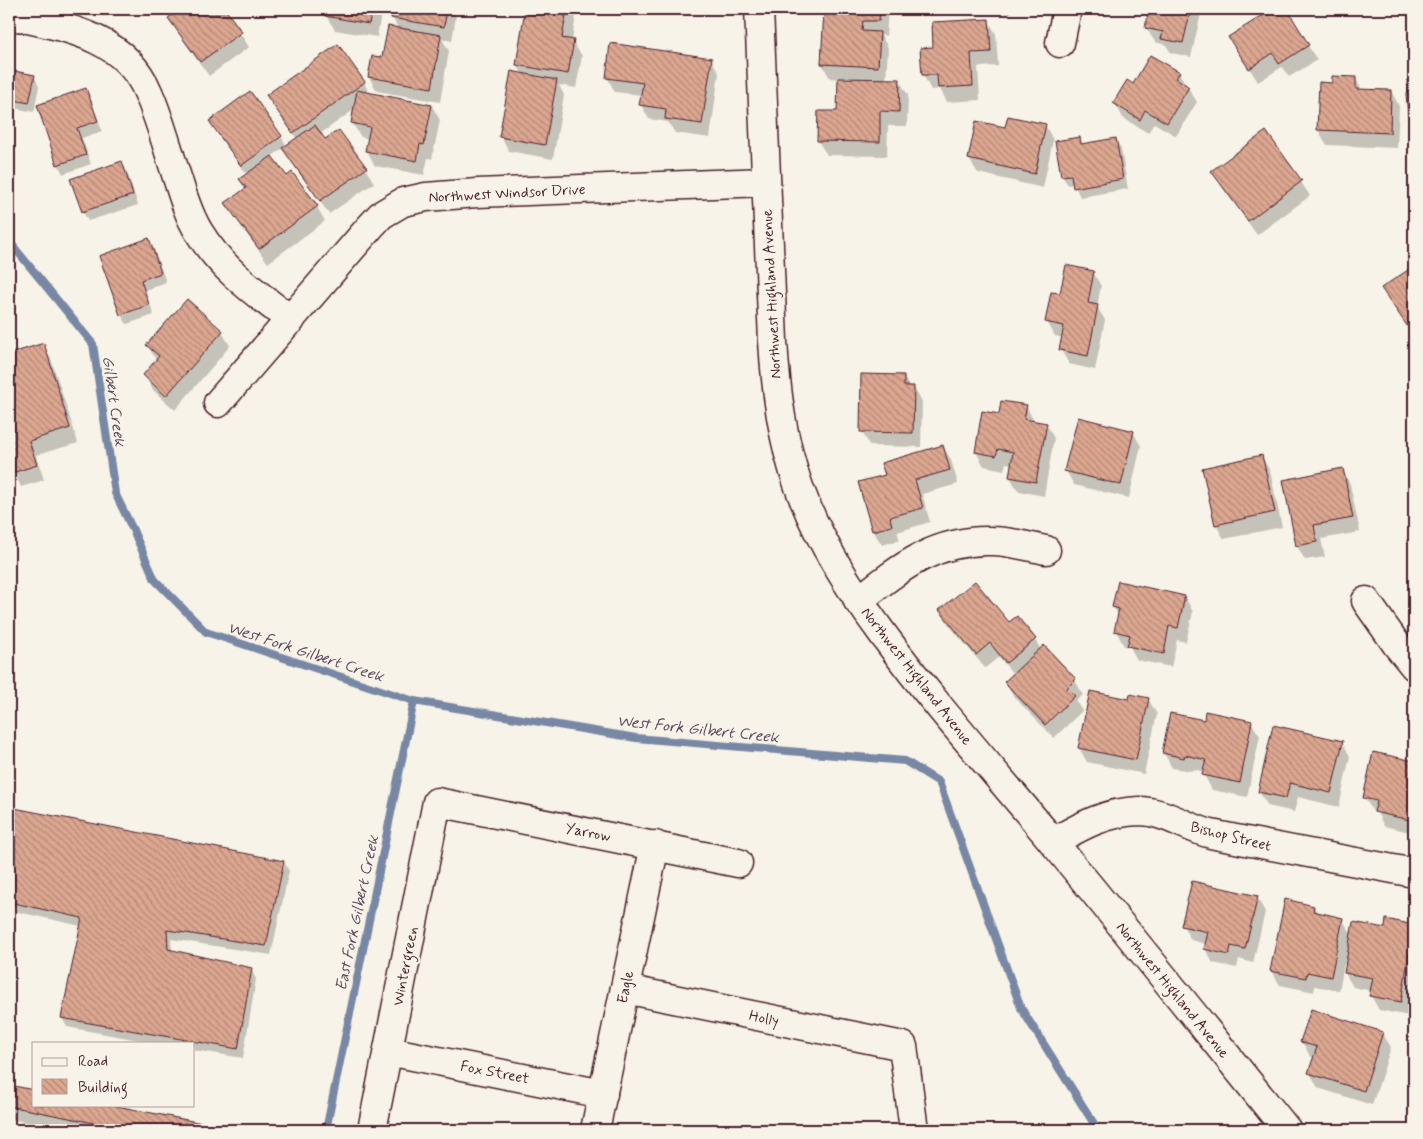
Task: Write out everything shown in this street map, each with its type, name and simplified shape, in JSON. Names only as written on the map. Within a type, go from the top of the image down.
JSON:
[{"type":"street","name":"Northwest Highland Avenue","points":[[759,9],[776,390],[787,448],[806,504],[841,574],[858,601],[913,675],[1053,842],[1287,1130]]},
{"type":"street","points":[[1060,43],[1067,9]]},
{"type":"street","points":[[9,15],[85,34],[108,45],[130,63],[148,91],[184,198],[198,230],[211,251],[236,278],[291,320]]},
{"type":"street","name":"Northwest Windsor Drive","points":[[218,403],[381,216],[403,202],[426,197],[477,193],[766,182]]},
{"type":"street","points":[[858,601],[889,577],[927,553],[950,545],[970,541],[995,541],[1046,550]]},
{"type":"street","points":[[1366,601],[1414,666]]},
{"type":"street","name":"Yarrow","points":[[438,802],[738,863]]},
{"type":"street","name":"Wintergreen","points":[[372,1130],[438,802]]},
{"type":"street","name":"Bishop Street","points":[[1053,842],[1086,823],[1117,814],[1140,811],[1160,815],[1208,833],[1414,873]]},
{"type":"street","name":"Eagle","points":[[595,1130],[654,845]]},
{"type":"street","name":"Holly","points":[[624,989],[903,1046],[914,1130]]},
{"type":"street","name":"Fox Street","points":[[388,1050],[603,1094]]},
{"type":"building","points":[[181,9],[225,9],[242,32],[200,62],[168,18]]},
{"type":"building","points":[[326,9],[372,9],[369,24],[325,16]]},
{"type":"building","points":[[392,9],[447,9],[444,27],[391,18]]},
{"type":"building","points":[[525,9],[567,9],[562,38],[574,40],[568,74],[516,65]]},
{"type":"building","points":[[824,9],[880,9],[879,21],[863,21],[862,31],[880,32],[878,67],[821,64]]},
{"type":"building","points":[[1149,9],[1191,9],[1183,43],[1161,39],[1163,32],[1145,28]]},
{"type":"building","points":[[1273,9],[1287,9],[1309,45],[1279,64],[1273,53],[1249,69],[1228,37]]},
{"type":"building","points":[[989,19],[991,52],[971,53],[973,86],[938,88],[937,75],[922,75],[920,48],[933,47],[932,22]]},
{"type":"building","points":[[388,26],[441,35],[432,88],[368,77],[372,56],[382,57]]},
{"type":"building","points":[[610,43],[712,58],[702,124],[665,119],[666,109],[639,105],[643,83],[606,78]]},
{"type":"building","points":[[338,44],[365,82],[293,133],[266,95]]},
{"type":"building","points":[[1150,55],[1180,72],[1176,78],[1189,87],[1167,123],[1145,110],[1140,120],[1113,103],[1127,80],[1133,84]]},
{"type":"building","points":[[9,70],[35,75],[29,103],[9,99]]},
{"type":"building","points":[[511,71],[557,80],[545,145],[499,137]]},
{"type":"building","points":[[1332,76],[1356,77],[1356,89],[1391,90],[1390,133],[1317,130],[1319,82],[1332,83]]},
{"type":"building","points":[[838,78],[900,79],[899,112],[880,111],[880,142],[817,141],[818,111],[837,111]]},
{"type":"building","points":[[86,88],[98,121],[77,128],[86,155],[57,165],[37,105]]},
{"type":"building","points":[[357,90],[432,105],[424,145],[420,144],[417,161],[365,151],[370,127],[351,123]]},
{"type":"building","points":[[250,91],[282,136],[241,166],[209,121]]},
{"type":"building","points":[[1414,93],[1414,132],[1410,133],[1406,94]]},
{"type":"building","points":[[1008,116],[1046,124],[1035,174],[968,159],[976,121],[1005,127]]},
{"type":"building","points":[[315,125],[325,139],[339,130],[367,168],[320,201],[282,148]]},
{"type":"building","points":[[1266,131],[1302,181],[1248,221],[1211,171]]},
{"type":"building","points":[[1080,137],[1081,144],[1116,138],[1123,179],[1073,188],[1071,175],[1061,176],[1055,141]]},
{"type":"building","points":[[272,156],[287,176],[292,172],[318,206],[259,249],[225,203],[246,188],[239,179]]},
{"type":"building","points":[[122,161],[133,195],[82,212],[70,179]]},
{"type":"building","points":[[149,238],[161,273],[141,280],[149,305],[120,315],[99,256]]},
{"type":"building","points":[[1066,265],[1094,271],[1088,303],[1098,305],[1088,356],[1059,350],[1064,326],[1045,322],[1051,292],[1060,293]]},
{"type":"building","points":[[1414,266],[1414,336],[1381,288]]},
{"type":"building","points":[[187,299],[223,331],[166,396],[143,375],[159,356],[146,345]]},
{"type":"building","points":[[44,343],[70,428],[29,441],[37,465],[12,473],[9,464],[9,354]]},
{"type":"building","points":[[861,374],[904,375],[904,386],[914,386],[913,433],[860,432]]},
{"type":"building","points":[[1001,401],[1027,405],[1024,419],[1047,423],[1036,482],[1009,477],[1013,452],[998,449],[996,456],[975,452],[982,411],[999,414]]},
{"type":"building","points":[[1078,417],[1134,431],[1121,485],[1064,471]]},
{"type":"building","points":[[943,445],[950,470],[915,480],[923,508],[890,517],[892,526],[872,531],[858,482],[885,475],[881,463]]},
{"type":"building","points":[[1262,455],[1275,512],[1215,525],[1202,468]]},
{"type":"building","points":[[1343,468],[1353,518],[1314,525],[1317,542],[1296,546],[1283,480]]},
{"type":"building","points":[[975,581],[1009,622],[1017,616],[1036,639],[1006,663],[990,643],[976,655],[939,610]]},
{"type":"building","points":[[1118,581],[1185,596],[1178,628],[1169,626],[1164,654],[1127,646],[1130,635],[1114,631],[1119,609],[1112,607]]},
{"type":"building","points":[[1044,645],[1076,679],[1067,688],[1075,696],[1045,725],[1004,682]]},
{"type":"building","points":[[1090,691],[1129,699],[1130,694],[1149,698],[1136,760],[1078,748]]},
{"type":"building","points":[[1205,711],[1252,721],[1240,783],[1202,775],[1206,760],[1185,755],[1184,758],[1162,753],[1170,713],[1204,720]]},
{"type":"building","points":[[1273,725],[1343,741],[1331,793],[1290,783],[1286,798],[1258,792]]},
{"type":"building","points":[[1373,752],[1414,761],[1414,821],[1374,812],[1377,801],[1363,798]]},
{"type":"building","points":[[9,807],[284,861],[266,946],[167,930],[168,949],[252,968],[238,1049],[61,1018],[82,918],[9,902]]},
{"type":"building","points":[[1192,881],[1258,896],[1245,949],[1231,946],[1229,955],[1204,949],[1208,932],[1181,926]]},
{"type":"building","points":[[1285,899],[1314,906],[1313,911],[1343,918],[1331,977],[1307,972],[1306,978],[1270,971]]},
{"type":"building","points":[[1386,919],[1414,925],[1401,1002],[1369,996],[1373,978],[1344,973],[1353,922],[1385,928]]},
{"type":"building","points":[[1311,1009],[1383,1032],[1364,1091],[1308,1073],[1317,1047],[1300,1042]]},
{"type":"building","points":[[9,1085],[32,1090],[32,1106],[117,1106],[237,1130],[129,1130],[9,1106]]},
{"type":"waterway","name":"West Fork Gilbert Creek","points":[[9,241],[93,344],[115,493],[155,580],[206,632],[414,701],[636,738],[905,761],[939,782],[1021,1008],[1098,1130]]},
{"type":"waterway","name":"East Fork Gilbert Creek","points":[[326,1130],[414,701]]},
{"type":"water label","name":"Gilbert Creek","points":[[115,401]]}]
